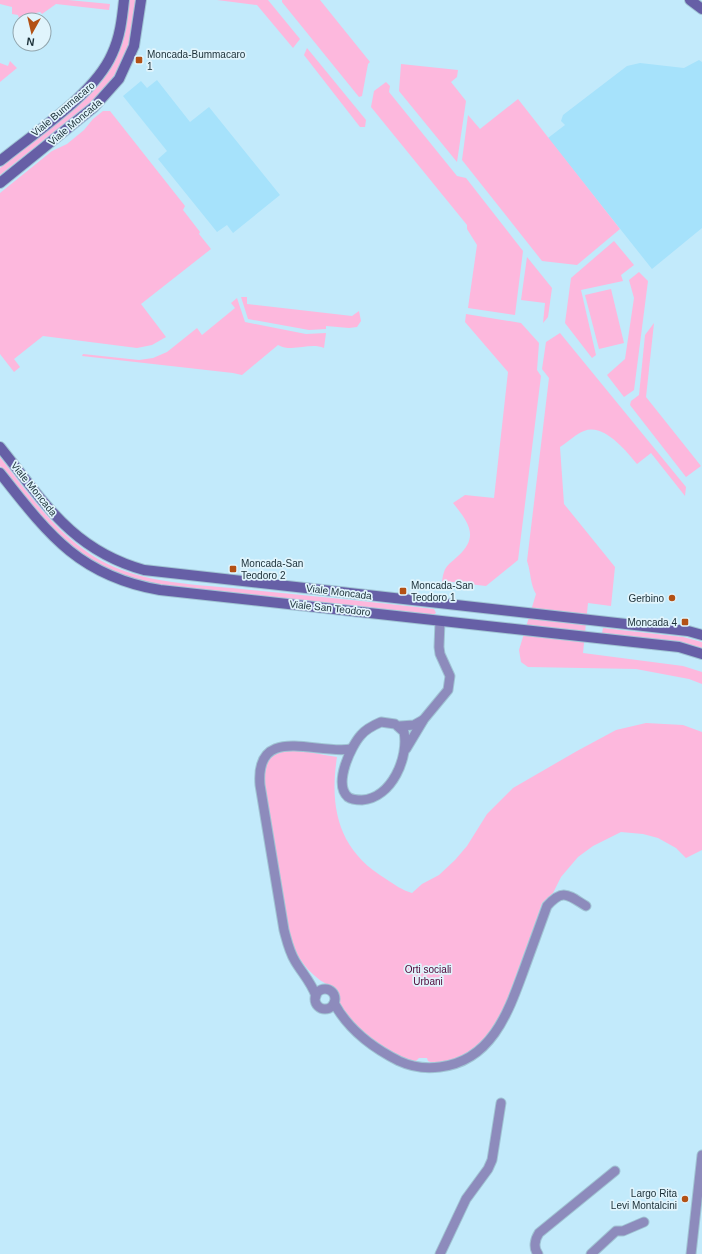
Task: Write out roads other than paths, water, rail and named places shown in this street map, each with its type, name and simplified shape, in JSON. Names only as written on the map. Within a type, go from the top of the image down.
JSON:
[{"type":"main road","name":"Viale Bummacaro","points":[[0,161],[82,95],[98,78],[113,54],[117,41],[124,0]]},
{"type":"main road","name":"Viale Moncada","points":[[0,183],[94,107],[119,79],[134,46],[141,0]]},
{"type":"main road","points":[[690,0],[702,9]]},
{"type":"main road","name":"Viale Moncada","points":[[0,447],[69,530],[101,552],[130,566],[159,572],[688,631],[702,635]]},
{"type":"main road","name":"Viale San Teodoro","points":[[0,473],[43,527],[57,541],[82,561],[124,582],[160,590],[679,647],[702,654]]},
{"type":"main road","points":[[440,620],[442,604]]},
{"type":"main road","points":[[479,625],[480,608]]},
{"type":"street","points":[[424,719],[414,725],[400,726],[388,722],[372,726],[362,734],[351,749],[346,763],[343,786],[344,792],[354,800],[366,799],[381,791],[392,780],[398,770],[405,750],[424,719],[448,690],[450,683],[448,670],[438,647],[440,620]]},
{"type":"street","points":[[400,726],[404,732],[405,750]]},
{"type":"street","points":[[349,1024],[327,1009],[317,1005],[316,996],[307,977],[294,960],[289,948],[284,930],[260,785],[259,769],[262,760],[268,754],[281,746],[327,750],[351,749]]},
{"type":"street","points":[[327,750],[341,756],[346,763]]},
{"type":"street","points":[[307,977],[333,993],[334,1003],[349,1024],[363,1038],[384,1053],[407,1065],[432,1068],[448,1066],[466,1060],[488,1043],[498,1030],[508,1011],[547,906],[556,896],[561,894],[566,894],[586,906]]},
{"type":"street","points":[[316,996],[323,990],[328,990]]},
{"type":"street","points":[[327,1009],[334,1003]]},
{"type":"street","points":[[440,1254],[466,1198],[488,1169],[492,1160],[502,1103]]},
{"type":"street","points":[[691,1254],[702,1155]]},
{"type":"street","points":[[538,1254],[535,1251],[535,1245],[539,1233],[615,1171]]},
{"type":"street","points":[[591,1254],[616,1231],[623,1231],[644,1222]]},
{"type":"place","name":"Moncada-Bummacaro 1","points":[[139,60]]},
{"type":"place","name":"Moncada-San Teodoro 2","points":[[233,569]]},
{"type":"place","name":"Moncada-San Teodoro 1","points":[[403,591]]},
{"type":"place","name":"Gerbino","points":[[672,598]]},
{"type":"place","name":"Moncada 4","points":[[685,622]]},
{"type":"place","name":"Largo Rita Levi Montalcini","points":[[685,1199]]},
{"type":"park label","name":"Orti sociali Urbani","points":[[428,974]]}]
